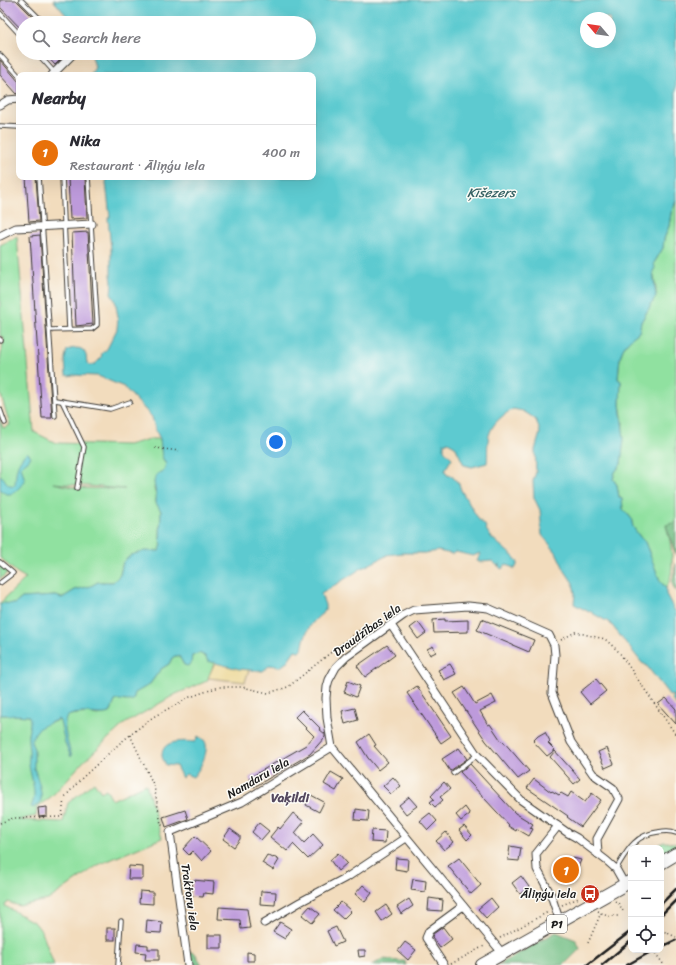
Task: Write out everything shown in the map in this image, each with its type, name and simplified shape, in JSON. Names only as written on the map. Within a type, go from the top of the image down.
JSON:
[{"type":"main road","points":[[664,861],[676,854]]},
{"type":"main road","name":"P1","points":[[482,965],[628,883]]},
{"type":"street","points":[[56,72],[67,60]]},
{"type":"street","points":[[0,105],[8,100],[16,99]]},
{"type":"street","points":[[0,236],[16,228],[92,224]]},
{"type":"street","name":"Draudzības iela","points":[[503,954],[332,747],[326,712],[327,687],[336,667],[346,657],[414,610],[468,606],[488,608],[549,635],[554,644]]},
{"type":"street","points":[[389,626],[477,755],[521,800],[598,854],[616,869],[628,883]]},
{"type":"street","points":[[554,644],[555,655],[552,693],[571,742],[593,774],[612,788],[619,799],[597,839],[598,854]]},
{"type":"street","name":"Namdaru iela","points":[[170,832],[242,802],[332,747]]},
{"type":"street","points":[[558,826],[536,854],[537,869],[551,894],[560,922]]},
{"type":"street","name":"Traktoru iela","points":[[170,832],[188,965]]},
{"type":"street","points":[[264,923],[349,876],[406,838]]},
{"type":"street","points":[[444,965],[426,938],[429,931],[463,906]]},
{"type":"lane","points":[[21,0],[37,16]]},
{"type":"lane","points":[[0,13],[16,30]]},
{"type":"lane","points":[[0,55],[16,73]]},
{"type":"lane","points":[[43,60],[52,72]]},
{"type":"lane","points":[[0,126],[16,127]]},
{"type":"lane","points":[[39,180],[55,416]]},
{"type":"lane","points":[[62,180],[69,329]]},
{"type":"lane","points":[[50,330],[92,329],[97,326],[98,319],[88,180]]},
{"type":"lane","points":[[55,400],[110,409],[130,402]]},
{"type":"lane","points":[[62,401],[84,446],[77,488]]},
{"type":"lane","points":[[0,409],[5,423]]},
{"type":"lane","points":[[0,562],[13,574],[0,583]]},
{"type":"lane","points":[[453,773],[477,755]]},
{"type":"lane","points":[[616,869],[629,847],[639,838],[650,833],[663,831],[673,831],[676,833]]},
{"type":"lane","points":[[118,965],[121,921]]},
{"type":"path","points":[[155,448],[179,451]]},
{"type":"path","points":[[0,823],[13,818],[62,817],[64,798],[82,778],[130,735],[153,717],[184,701],[219,687],[242,687],[268,693],[288,687],[355,633],[366,626],[377,624],[389,626]]},
{"type":"path","points":[[554,644],[575,632],[605,639],[618,652],[676,735]]},
{"type":"path","points":[[130,735],[154,786],[161,824],[170,832]]},
{"type":"path","points":[[449,965],[556,907],[576,898],[584,897]]},
{"type":"path","points":[[614,900],[619,904],[623,912]]},
{"type":"path","points":[[597,910],[607,916],[619,916]]},
{"type":"path","points":[[588,943],[601,913]]},
{"type":"path","points":[[664,931],[676,937]]},
{"type":"path","points":[[655,953],[664,965]]},
{"type":"green space","points":[[676,201],[676,522],[666,526],[670,541],[672,567],[669,582],[666,588],[660,581],[645,542],[633,527],[631,518],[623,509],[622,499],[619,497],[617,485],[613,479],[615,472],[621,464],[623,422],[620,404],[621,381],[618,379],[620,358],[624,347],[632,337],[639,332],[641,322],[656,296],[653,271],[654,263],[663,248],[671,213]]},
{"type":"green space","points":[[17,237],[34,432],[56,443],[128,445],[150,439],[160,439],[162,457],[166,464],[164,470],[156,475],[154,489],[156,503],[161,511],[160,539],[162,545],[159,551],[151,552],[123,562],[120,575],[113,582],[98,582],[91,586],[75,590],[62,598],[56,596],[22,598],[15,604],[3,603],[0,605],[0,603],[26,578],[16,572],[0,558],[0,419],[3,428],[10,425],[0,392],[0,361],[4,337],[0,336],[0,245]],"holes":[[[53,483],[125,489],[77,488]]]},
{"type":"green space","points":[[676,522],[676,556],[666,525]]},
{"type":"green space","points":[[676,563],[676,591],[675,591],[672,583]]},
{"type":"green space","points":[[0,564],[8,572],[0,579]]},
{"type":"green space","points":[[199,653],[205,656],[208,661],[215,662],[207,681],[176,694],[124,724],[83,762],[52,796],[37,807],[36,816],[18,820],[63,822],[68,803],[94,782],[101,792],[106,789],[112,800],[146,784],[162,838],[98,865],[48,900],[19,906],[8,902],[5,906],[35,923],[42,932],[54,965],[0,965],[0,715],[29,716],[31,722],[28,735],[33,734],[40,727],[49,722],[53,722],[69,715],[88,713],[96,715],[110,713],[115,701],[118,699],[125,701],[141,688],[149,685],[161,669],[169,664],[172,658],[179,656],[184,665],[191,663],[192,656]]},
{"type":"green space","points":[[664,842],[676,843],[676,847],[664,854],[664,845],[658,845]]},
{"type":"green space","points":[[556,932],[576,940],[580,949],[564,965],[498,965]]},
{"type":"green space","points":[[186,951],[195,953],[202,965],[190,965]]},
{"type":"green space","points":[[382,959],[405,961],[406,965],[371,965]]},
{"type":"sand","points":[[215,662],[249,670],[245,682],[208,678]]},
{"type":"water","name":"Ķīšezers","points":[[53,0],[676,0],[676,201],[671,213],[663,248],[654,263],[655,268],[653,271],[656,296],[641,322],[639,332],[632,337],[624,347],[620,358],[618,379],[621,381],[620,404],[624,439],[621,464],[615,472],[613,479],[617,485],[619,497],[622,499],[623,509],[631,518],[633,527],[645,542],[660,581],[666,588],[666,594],[676,613],[676,705],[671,699],[674,695],[670,696],[610,623],[591,611],[589,612],[574,604],[575,593],[573,583],[565,571],[556,552],[542,535],[540,510],[534,498],[533,481],[536,472],[535,450],[540,433],[538,425],[536,420],[531,416],[523,411],[513,409],[500,418],[493,426],[488,441],[487,463],[472,467],[464,465],[455,446],[448,442],[444,443],[444,450],[452,458],[445,470],[447,475],[452,476],[459,484],[479,520],[485,525],[492,538],[515,558],[518,563],[515,569],[506,564],[502,569],[499,567],[500,563],[498,566],[492,561],[477,561],[481,554],[480,553],[473,556],[456,552],[452,554],[438,551],[386,555],[362,568],[321,594],[325,605],[325,611],[309,628],[302,650],[295,650],[286,663],[280,667],[270,665],[263,671],[239,669],[208,661],[205,656],[199,653],[192,656],[191,663],[188,666],[184,665],[179,656],[175,656],[169,664],[161,669],[149,685],[135,693],[133,700],[115,701],[110,713],[80,713],[67,717],[65,720],[65,730],[71,757],[65,743],[60,721],[58,719],[38,729],[31,742],[34,749],[34,769],[41,790],[41,800],[34,808],[31,807],[34,792],[29,763],[29,716],[0,715],[0,605],[3,603],[15,604],[22,598],[56,596],[62,598],[75,590],[91,586],[98,582],[113,582],[120,575],[123,562],[131,555],[145,551],[159,551],[162,545],[160,539],[161,511],[156,503],[154,482],[156,475],[164,470],[166,464],[162,457],[160,439],[155,429],[152,417],[124,387],[98,376],[66,375],[65,358],[67,350],[75,348],[82,349],[86,354],[87,363],[90,365],[95,364],[101,358],[102,353],[107,349],[117,329],[118,317],[115,300],[111,294],[111,249],[108,218],[110,217],[106,180],[316,180],[316,72],[92,72],[95,67],[93,60],[316,60],[316,16],[67,16]]},
{"type":"water","points":[[27,452],[31,456],[29,460],[21,466],[25,481],[14,492],[7,494],[0,489],[0,475],[9,485],[15,485],[17,467]]},
{"type":"water","points":[[198,736],[204,740],[206,744],[204,759],[193,777],[186,774],[182,778],[176,766],[166,765],[162,757],[163,750],[165,746],[174,742],[195,742]]},
{"type":"building","points":[[0,0],[16,0],[32,16],[16,16],[16,24],[0,7]]},
{"type":"building","points":[[0,60],[16,79],[16,93],[0,75]]},
{"type":"building","points":[[50,60],[60,60],[55,65]]},
{"type":"building","points":[[26,180],[36,180],[39,221],[29,222]]},
{"type":"building","points":[[68,180],[85,180],[87,218],[70,219]]},
{"type":"building","points":[[88,232],[93,324],[76,326],[72,233]]},
{"type":"building","points":[[40,235],[52,418],[42,418],[30,236]]},
{"type":"building","points":[[445,619],[445,621],[468,620],[468,632],[434,633],[433,620]]},
{"type":"building","points":[[482,619],[534,640],[529,652],[477,630]]},
{"type":"building","points":[[418,622],[426,633],[418,639],[410,628]]},
{"type":"building","points":[[387,645],[395,655],[365,677],[357,666]]},
{"type":"building","points":[[433,646],[436,652],[430,655],[427,649]]},
{"type":"building","points":[[450,664],[456,674],[444,680],[438,670]]},
{"type":"building","points":[[596,679],[606,691],[590,704],[580,692]]},
{"type":"building","points":[[348,681],[360,686],[356,697],[344,692]]},
{"type":"building","points":[[417,686],[451,736],[441,743],[407,693]]},
{"type":"building","points":[[464,687],[475,704],[492,695],[496,703],[480,711],[488,725],[490,724],[502,742],[503,741],[529,771],[518,779],[486,741],[454,693]]},
{"type":"building","points":[[666,698],[676,709],[676,724],[658,704]]},
{"type":"building","points":[[355,708],[358,720],[345,724],[342,711]]},
{"type":"building","points":[[302,710],[320,728],[319,729],[325,734],[325,737],[310,754],[254,787],[249,778],[306,745],[314,736],[295,717]]},
{"type":"building","points":[[545,732],[550,741],[548,743],[555,750],[547,756],[533,741]]},
{"type":"building","points":[[369,734],[376,745],[374,746],[388,762],[378,770],[358,742]]},
{"type":"building","points":[[459,748],[467,759],[450,771],[442,759]]},
{"type":"building","points":[[607,748],[614,764],[605,768],[598,752]]},
{"type":"building","points":[[555,751],[580,779],[574,784],[550,757]]},
{"type":"building","points":[[470,764],[515,813],[533,824],[530,828],[533,829],[529,836],[508,826],[509,825],[460,772]]},
{"type":"building","points":[[331,772],[343,779],[336,791],[324,784]]},
{"type":"building","points":[[393,777],[401,786],[391,794],[383,786]]},
{"type":"building","points":[[534,779],[551,792],[552,791],[559,795],[561,793],[568,797],[571,792],[585,802],[592,793],[601,800],[581,827],[567,817],[568,816],[527,788]]},
{"type":"building","points":[[444,782],[450,789],[440,797],[443,800],[435,807],[430,802],[434,799],[431,796]]},
{"type":"building","points":[[311,795],[324,802],[319,812],[306,805]]},
{"type":"building","points":[[409,797],[417,806],[406,814],[399,805]]},
{"type":"building","points":[[47,807],[47,816],[39,817],[38,808]]},
{"type":"building","points":[[465,807],[470,814],[461,821],[456,815]]},
{"type":"building","points":[[356,809],[369,811],[368,821],[355,820]]},
{"type":"building","points":[[185,810],[188,819],[166,827],[163,817]]},
{"type":"building","points":[[293,813],[304,822],[295,833],[304,843],[313,834],[323,845],[308,859],[293,844],[287,851],[270,837],[278,827],[280,829]]},
{"type":"building","points":[[430,813],[437,821],[428,830],[420,821]]},
{"type":"building","points":[[259,823],[269,831],[261,840],[252,832]]},
{"type":"building","points":[[464,826],[472,835],[467,840],[459,830]]},
{"type":"building","points":[[230,829],[240,836],[240,839],[234,847],[223,839]]},
{"type":"building","points":[[372,830],[386,831],[385,843],[371,842]]},
{"type":"building","points":[[446,832],[454,842],[444,850],[436,841]]},
{"type":"building","points":[[195,836],[211,851],[202,861],[193,851],[189,855],[183,849]]},
{"type":"building","points":[[510,846],[521,848],[519,861],[508,860]]},
{"type":"building","points":[[338,853],[347,863],[338,871],[330,860]]},
{"type":"building","points":[[267,855],[279,860],[273,870],[262,863]]},
{"type":"building","points":[[396,858],[408,859],[407,871],[395,869]]},
{"type":"building","points":[[459,858],[481,885],[471,894],[448,866]]},
{"type":"building","points":[[563,858],[572,861],[573,858],[581,860],[576,872],[565,880],[557,880]]},
{"type":"building","points":[[129,866],[143,867],[143,879],[128,879]]},
{"type":"building","points":[[521,876],[529,887],[520,894],[512,883]]},
{"type":"building","points":[[413,879],[426,881],[425,892],[411,890]]},
{"type":"building","points":[[193,880],[214,882],[213,894],[204,893],[203,897],[191,896]]},
{"type":"building","points":[[363,885],[372,893],[365,902],[355,894]]},
{"type":"building","points":[[140,891],[153,892],[153,904],[139,903]]},
{"type":"building","points":[[261,891],[276,892],[275,905],[260,904]]},
{"type":"building","points":[[429,898],[443,900],[442,911],[428,910]]},
{"type":"building","points":[[491,898],[498,907],[486,918],[478,909]]},
{"type":"building","points":[[409,899],[413,906],[401,914],[397,907]]},
{"type":"building","points":[[341,902],[351,911],[343,919],[333,910]]},
{"type":"building","points":[[386,905],[392,914],[382,921],[376,912]]},
{"type":"building","points":[[310,906],[320,914],[312,923],[302,915]]},
{"type":"building","points":[[219,907],[247,909],[250,928],[241,929],[240,920],[218,919]]},
{"type":"building","points":[[147,920],[162,922],[161,933],[146,932]]},
{"type":"building","points":[[280,922],[291,929],[285,939],[273,932]]},
{"type":"building","points":[[336,927],[343,942],[334,946],[327,931]]},
{"type":"building","points":[[443,927],[452,939],[440,948],[432,937],[433,934]]},
{"type":"building","points":[[107,928],[115,928],[115,940],[107,940]]},
{"type":"building","points":[[208,935],[222,935],[222,948],[208,948]]},
{"type":"building","points":[[405,942],[416,950],[408,960],[398,951]]},
{"type":"building","points":[[137,944],[148,945],[148,949],[159,949],[159,960],[145,960],[146,953],[136,952]]},
{"type":"building","points":[[358,950],[365,950],[365,956],[359,957]]},
{"type":"building","points":[[247,952],[254,953],[254,961],[247,961]]},
{"type":"railway","points":[[664,901],[676,889]]},
{"type":"railway","points":[[664,912],[676,900]]},
{"type":"railway","points":[[587,965],[628,933]]},
{"type":"railway","points":[[664,946],[676,940]]},
{"type":"railway","points":[[602,965],[628,943]]},
{"type":"railway","points":[[627,965],[649,953]]},
{"type":"place","name":"Nika","points":[[566,870]]},
{"type":"place","name":"Āliņģu iela","points":[[590,894]]},
{"type":"district","name":"Vaķildi","points":[[290,797]]}]
